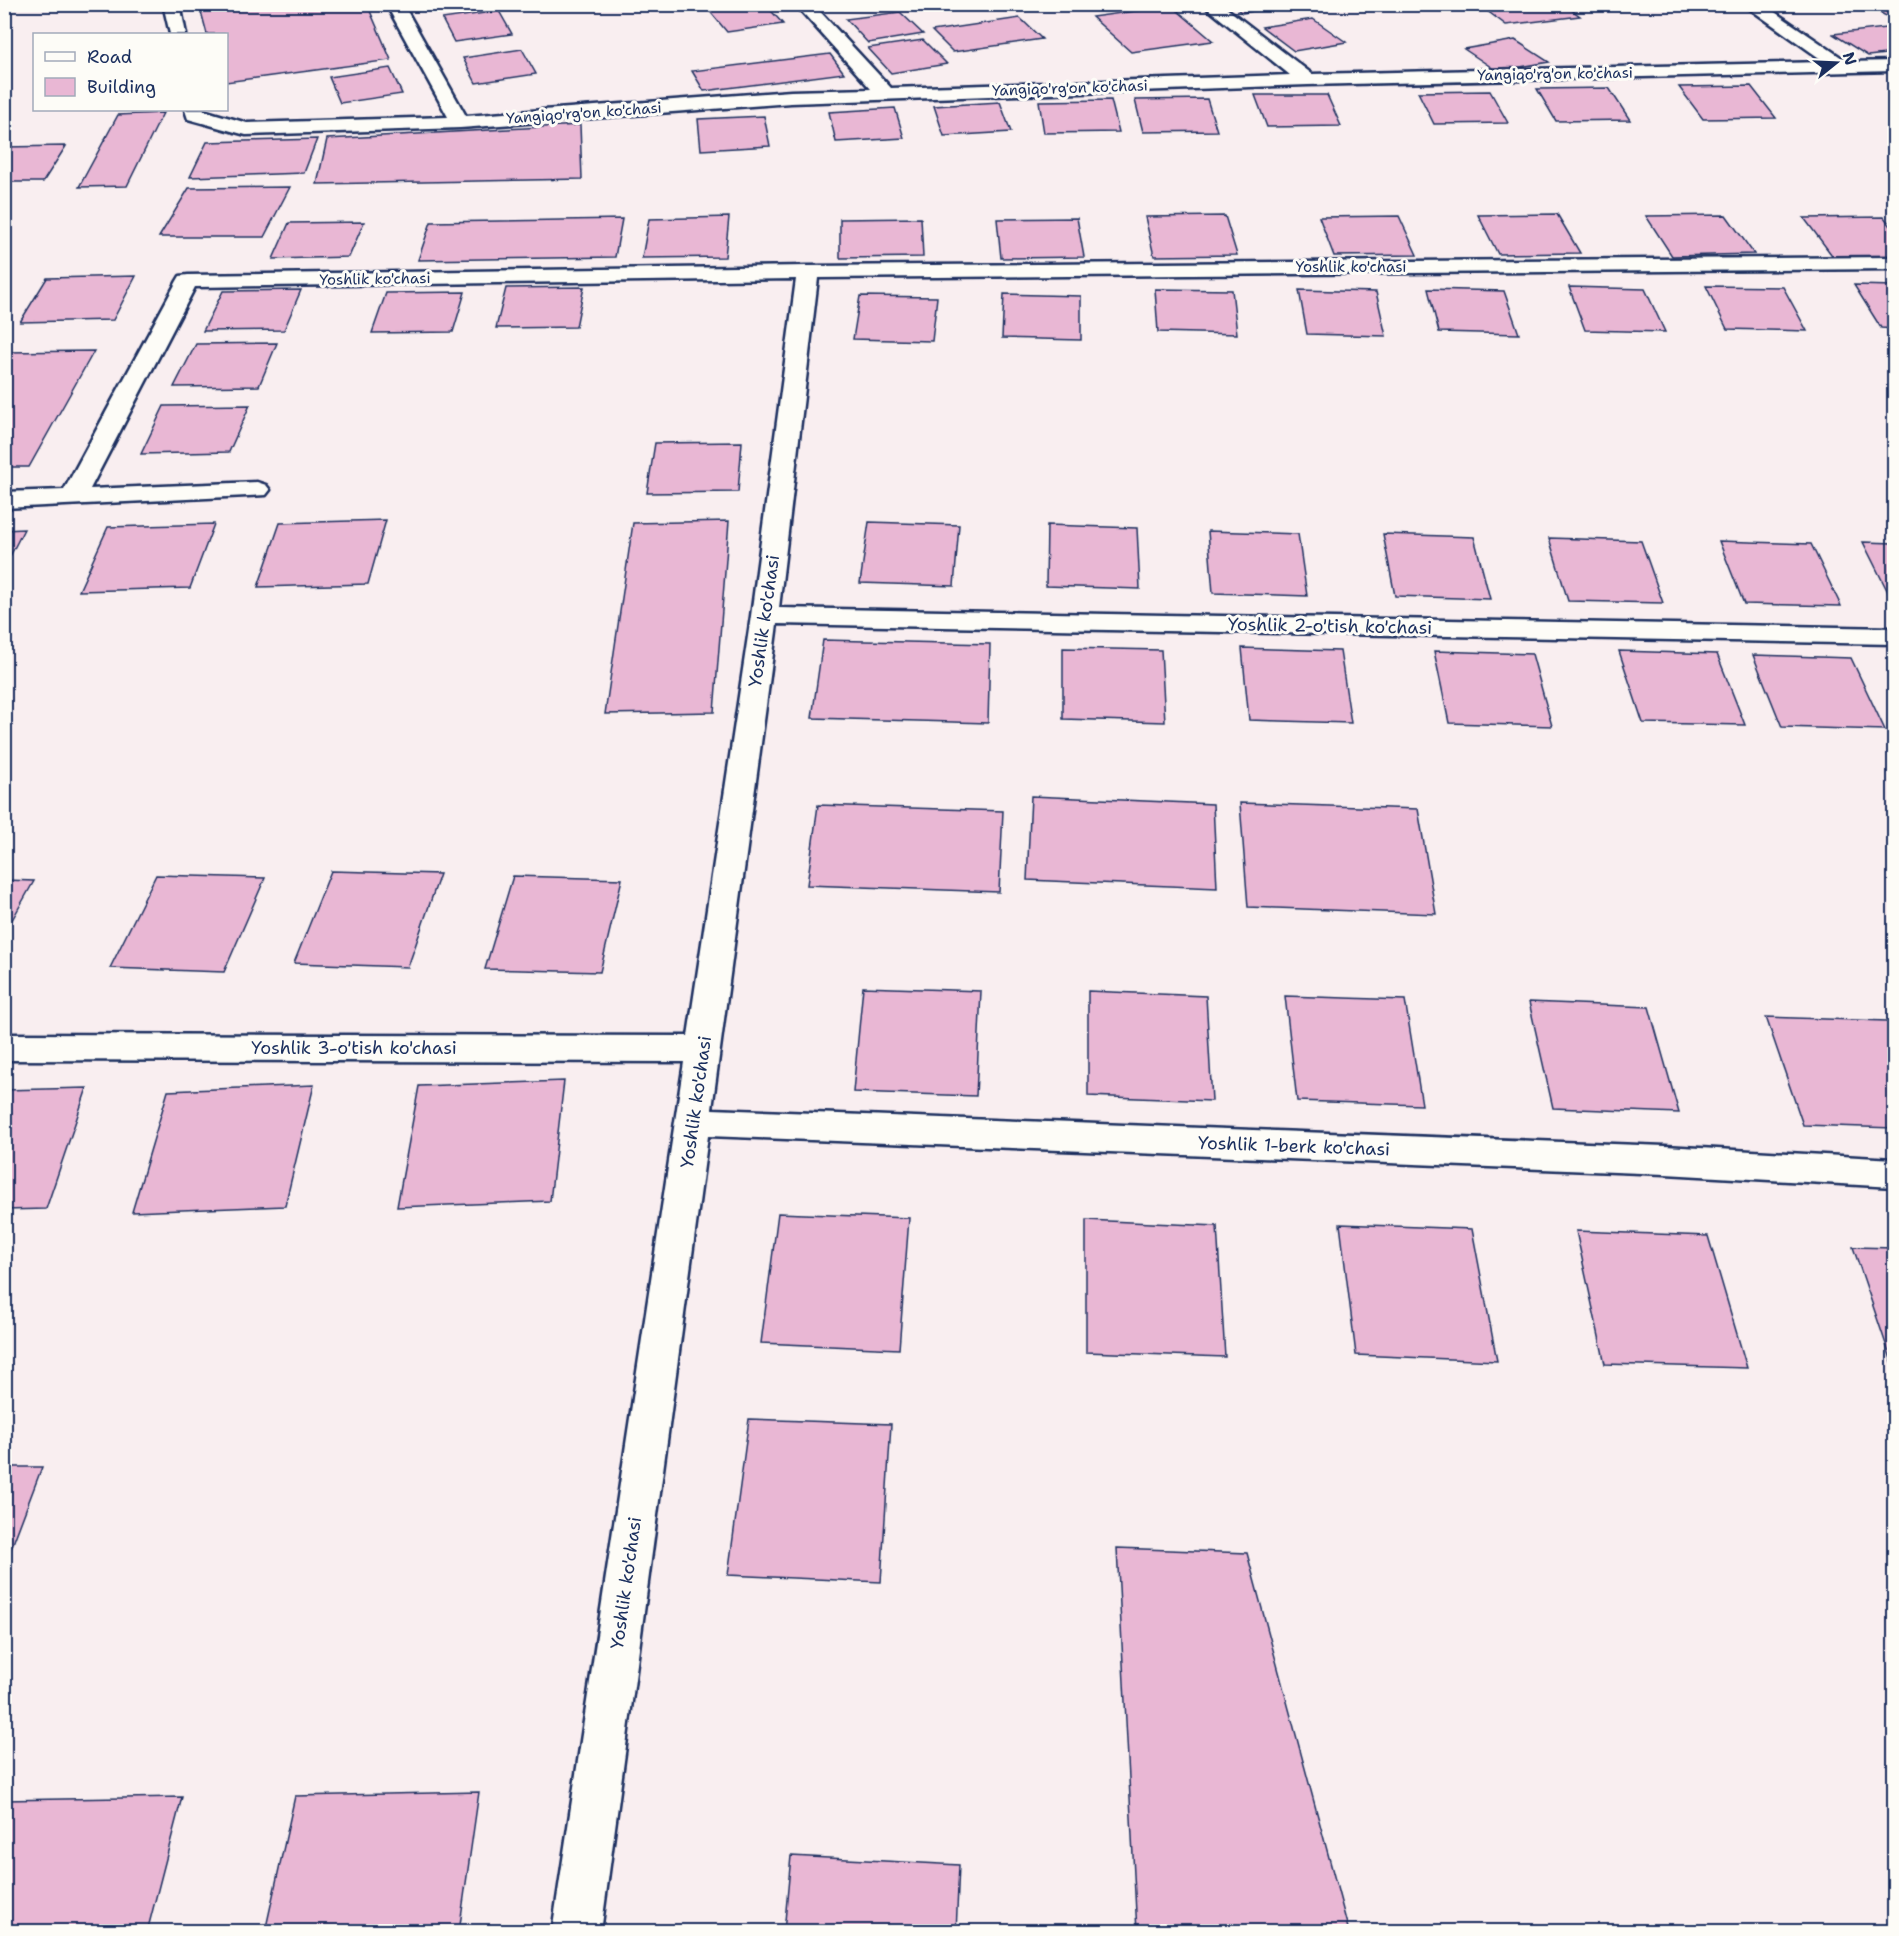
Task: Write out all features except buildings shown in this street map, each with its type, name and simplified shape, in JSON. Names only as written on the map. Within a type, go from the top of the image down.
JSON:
[{"type":"street","points":[[171,4],[178,33]]},
{"type":"street","points":[[394,4],[460,122]]},
{"type":"street","points":[[803,4],[886,94]]},
{"type":"street","points":[[1210,4],[1308,80]]},
{"type":"street","points":[[1750,4],[1844,67]]},
{"type":"street","name":"Yangiqo'rg'on ko'chasi","points":[[194,111],[195,116],[246,129],[460,122],[779,98],[1308,80],[1894,66]]},
{"type":"street","name":"Yoshlik ko'chasi","points":[[73,497],[188,281],[808,272],[1894,263]]},
{"type":"street","name":"Yoshlik ko'chasi","points":[[576,1932],[765,616],[808,272]]},
{"type":"street","points":[[4,500],[257,490]]},
{"type":"street","name":"Yoshlik 2-o'tish ko'chasi","points":[[765,616],[1894,636]]},
{"type":"street","name":"Yoshlik 3-o'tish ko'chasi","points":[[4,1047],[704,1049]]},
{"type":"street","name":"Yoshlik 1-berk ko'chasi","points":[[694,1122],[1665,1160],[1894,1173]]}]
